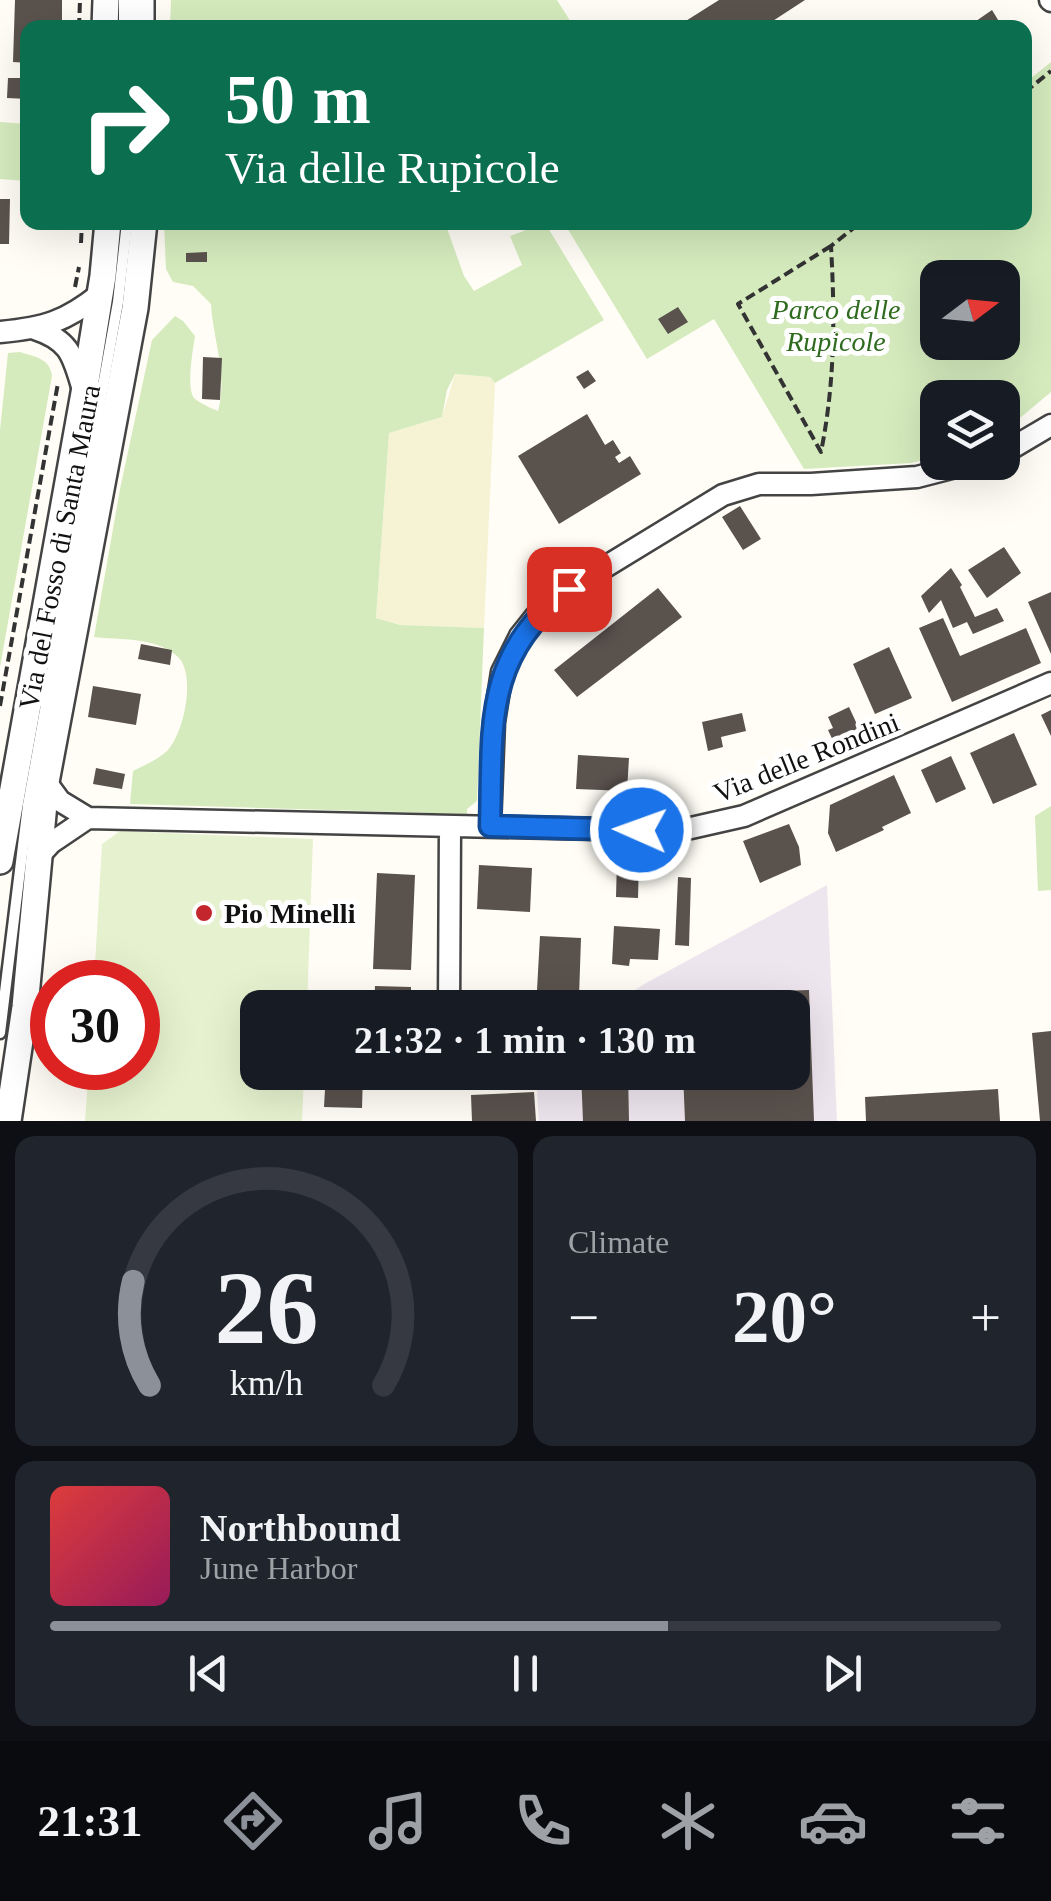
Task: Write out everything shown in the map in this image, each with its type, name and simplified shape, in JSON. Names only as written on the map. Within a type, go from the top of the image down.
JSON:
[{"type":"street","name":"Via del Fosso di Santa Maura","points":[[0,861],[84,393],[87,292],[106,230]]},
{"type":"street","name":"Via del Fosso di Santa Maura","points":[[8,1121],[22,1026],[46,782],[135,308],[143,230]]},
{"type":"street","points":[[0,332],[33,329],[65,319],[87,292]]},
{"type":"street","points":[[33,329],[66,345],[84,393]]},
{"type":"street","points":[[1020,443],[1051,425]]},
{"type":"street","points":[[490,826],[494,722],[502,672],[540,611],[569,589],[723,495],[759,484],[920,476]]},
{"type":"street","name":"Via delle Rondini","points":[[88,818],[651,830],[712,824],[776,803],[1051,683]]},
{"type":"street","points":[[39,856],[88,818],[60,801],[46,782]]},
{"type":"street","points":[[449,990],[450,826]]},
{"type":"lane","name":"Via del Fosso di Santa Maura","points":[[0,1032],[28,806],[120,292],[126,230]]},
{"type":"path","points":[[83,230],[87,292]]},
{"type":"path","points":[[831,246],[832,395],[821,452],[738,304],[851,230]]},
{"type":"path","points":[[0,706],[58,377]]},
{"type":"shaded area","points":[[455,374],[490,377],[495,383],[484,628],[400,625],[376,618],[389,433],[442,417]]},
{"type":"shaded area","points":[[827,885],[837,1121],[539,1121],[537,1090],[810,1090],[810,990],[635,990]]},
{"type":"green space","points":[[171,0],[557,0],[570,20],[170,20]]},
{"type":"green space","name":"Parco delle Rupicole","points":[[1051,62],[1051,392],[1020,418],[1020,380],[920,380],[920,461],[804,469],[714,319],[647,359],[568,230],[1032,230],[1032,77]]},
{"type":"green space","points":[[0,122],[20,123],[20,180],[0,179]]},
{"type":"green space","points":[[164,230],[448,230],[464,276],[474,291],[522,265],[510,236],[526,230],[549,230],[604,320],[495,383],[490,377],[455,374],[447,390],[442,417],[389,433],[376,618],[400,625],[484,628],[477,801],[467,809],[467,814],[130,804],[133,771],[167,751],[179,731],[186,704],[186,676],[177,656],[159,645],[94,637],[152,340],[175,316],[195,336],[190,377],[194,398],[218,411],[221,398],[211,304],[193,286],[173,282],[166,269]]},
{"type":"green space","points":[[20,352],[45,362],[52,376],[0,667],[0,430],[8,353]]},
{"type":"green space","points":[[1051,806],[1051,890],[1038,891],[1035,816]]},
{"type":"green space","name":"Pio Minelli","points":[[120,831],[313,839],[308,990],[240,990],[240,1090],[303,1090],[302,1121],[85,1121],[87,1090],[160,1090],[160,960],[95,960],[102,844]]},
{"type":"building","points":[[15,0],[62,0],[62,20],[20,20],[20,62],[13,62]]},
{"type":"building","points":[[719,0],[805,0],[774,20],[687,20]]},
{"type":"building","points":[[992,10],[998,20],[978,20]]},
{"type":"building","points":[[8,78],[20,78],[20,99],[7,98]]},
{"type":"building","points":[[0,199],[10,199],[9,244],[0,244]]},
{"type":"building","points":[[207,252],[207,262],[186,262],[186,253]]},
{"type":"building","points":[[678,307],[688,322],[668,334],[658,319]]},
{"type":"building","points":[[203,357],[222,358],[220,400],[202,399]]},
{"type":"building","points":[[588,370],[596,381],[584,389],[576,377]]},
{"type":"building","points":[[587,414],[605,445],[613,440],[621,453],[615,457],[619,463],[630,456],[641,474],[559,524],[518,456]]},
{"type":"building","points":[[740,506],[761,539],[743,550],[722,517]]},
{"type":"building","points":[[1004,547],[1021,573],[987,598],[968,570]]},
{"type":"building","points":[[951,568],[975,617],[997,608],[1004,621],[973,634],[967,622],[953,628],[941,600],[929,613],[921,596]]},
{"type":"building","points":[[658,588],[682,617],[577,697],[554,670]]},
{"type":"building","points":[[1051,592],[1051,654],[1028,602]]},
{"type":"building","points":[[943,618],[960,656],[1026,628],[1041,663],[952,702],[919,628]]},
{"type":"building","points":[[141,644],[172,650],[170,665],[138,659]]},
{"type":"building","points":[[889,647],[912,698],[875,714],[853,664]]},
{"type":"building","points":[[93,686],[141,694],[136,725],[88,717]]},
{"type":"building","points":[[849,707],[861,733],[835,745],[828,730],[833,728],[828,717]]},
{"type":"building","points":[[1051,710],[1051,736],[1041,715]]},
{"type":"building","points":[[742,713],[746,731],[721,737],[723,747],[708,751],[702,722]]},
{"type":"building","points":[[1014,733],[1037,785],[993,804],[970,753]]},
{"type":"building","points":[[578,755],[629,758],[627,791],[576,789]]},
{"type":"building","points":[[951,756],[966,789],[936,803],[921,770]]},
{"type":"building","points":[[96,768],[125,774],[122,789],[93,784]]},
{"type":"building","points":[[894,775],[911,813],[836,852],[828,833],[830,805]]},
{"type":"building","points":[[789,824],[799,847],[801,865],[760,883],[743,841]]},
{"type":"building","points":[[617,859],[639,860],[638,898],[616,897]]},
{"type":"building","points":[[479,865],[532,868],[530,912],[477,909]]},
{"type":"building","points":[[377,873],[415,875],[411,970],[373,969]]},
{"type":"building","points":[[678,877],[691,878],[689,946],[675,945]]},
{"type":"building","points":[[614,926],[660,929],[658,960],[630,959],[629,966],[612,964]]},
{"type":"building","points":[[540,936],[581,938],[579,990],[537,990]]},
{"type":"building","points":[[375,986],[411,987],[411,990],[375,990]]},
{"type":"building","points":[[810,1016],[814,1121],[685,1121],[684,1090],[810,1090]]},
{"type":"building","points":[[1051,1031],[1051,1121],[1040,1121],[1032,1033]]},
{"type":"building","points":[[998,1089],[1000,1121],[866,1121],[865,1097]]},
{"type":"building","points":[[325,1090],[363,1090],[362,1108],[324,1107]]},
{"type":"building","points":[[582,1090],[628,1090],[629,1121],[583,1121]]},
{"type":"building","points":[[534,1092],[536,1121],[472,1121],[471,1095]]},
{"type":"place","name":"Pio Minelli","points":[[204,913]]},
{"type":"route","points":[[569,589],[540,611],[520,636],[502,672],[494,722],[490,826],[641,830]]}]
